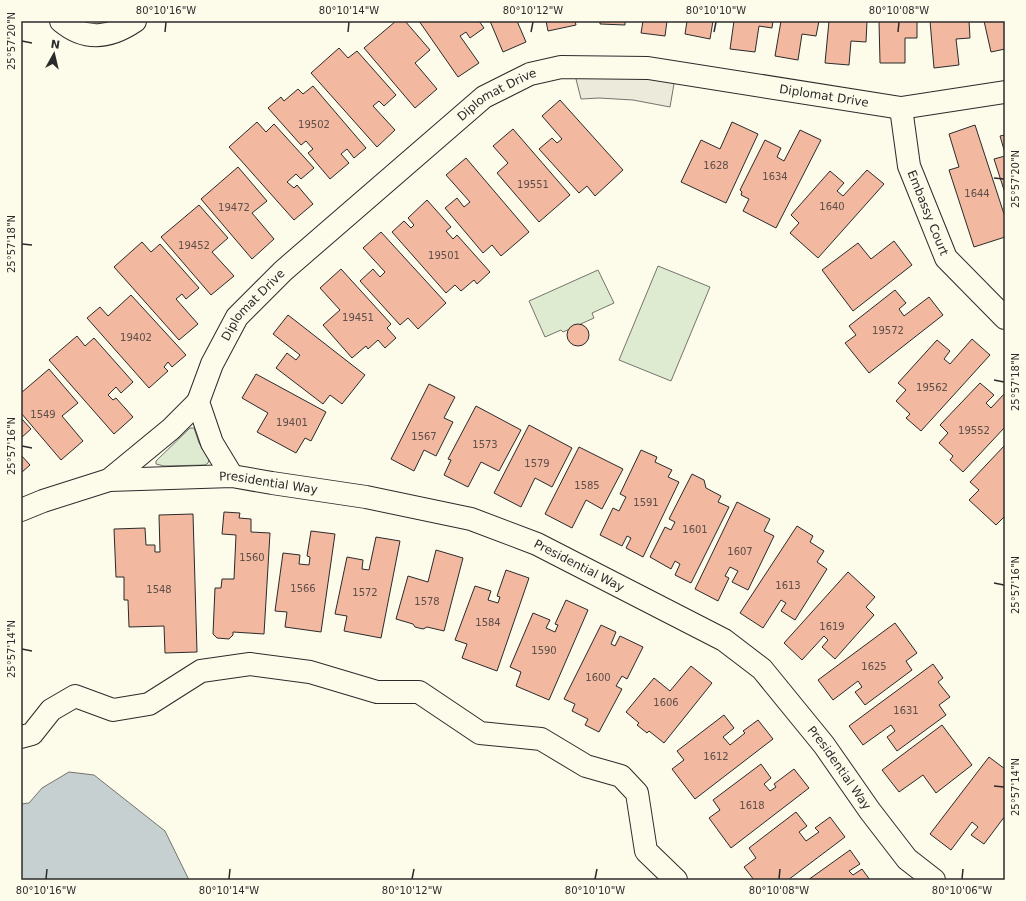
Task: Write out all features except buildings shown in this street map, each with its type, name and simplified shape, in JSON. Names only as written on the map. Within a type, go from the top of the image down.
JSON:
[{"type":"street","points":[[61,21],[69,28],[87,35],[105,35],[121,30],[136,21]]},
{"type":"street","name":"Diplomat Drive","points":[[198,402],[212,364],[236,317],[283,271],[484,97],[530,74],[561,67],[648,68],[901,108],[1005,92]]},
{"type":"street","name":"Embassy Court","points":[[901,108],[908,166],[946,258],[1005,318]]},
{"type":"street","points":[[198,402],[212,443],[232,476]]},
{"type":"street","name":"Presidential Way","points":[[109,480],[171,429],[198,402]]},
{"type":"street","name":"Presidential Way","points":[[21,510],[43,501],[109,480],[232,476],[366,497],[471,519],[537,544],[724,640],[762,668],[824,745],[870,811],[907,859],[934,880]]},
{"type":"street","points":[[21,737],[32,734],[51,710],[75,696],[113,710],[150,704],[201,671],[250,664],[310,672],[376,692],[419,692],[480,733],[541,739],[586,766],[621,776],[637,793],[646,851],[676,880]]},
{"type":"green space","points":[[658,266],[710,287],[671,381],[619,360]]},
{"type":"green space","points":[[598,270],[614,303],[592,313],[594,318],[563,332],[561,330],[545,337],[529,301]]},
{"type":"green space","points":[[190,428],[194,428],[199,443],[209,460],[208,463],[205,465],[164,466],[156,464],[156,461]]},
{"type":"shaded area","points":[[573,67],[676,72],[670,107],[633,100],[599,98],[581,99]]},
{"type":"shaded area","points":[[69,772],[94,775],[165,831],[189,880],[21,880],[21,804],[29,803],[42,788]]}]
